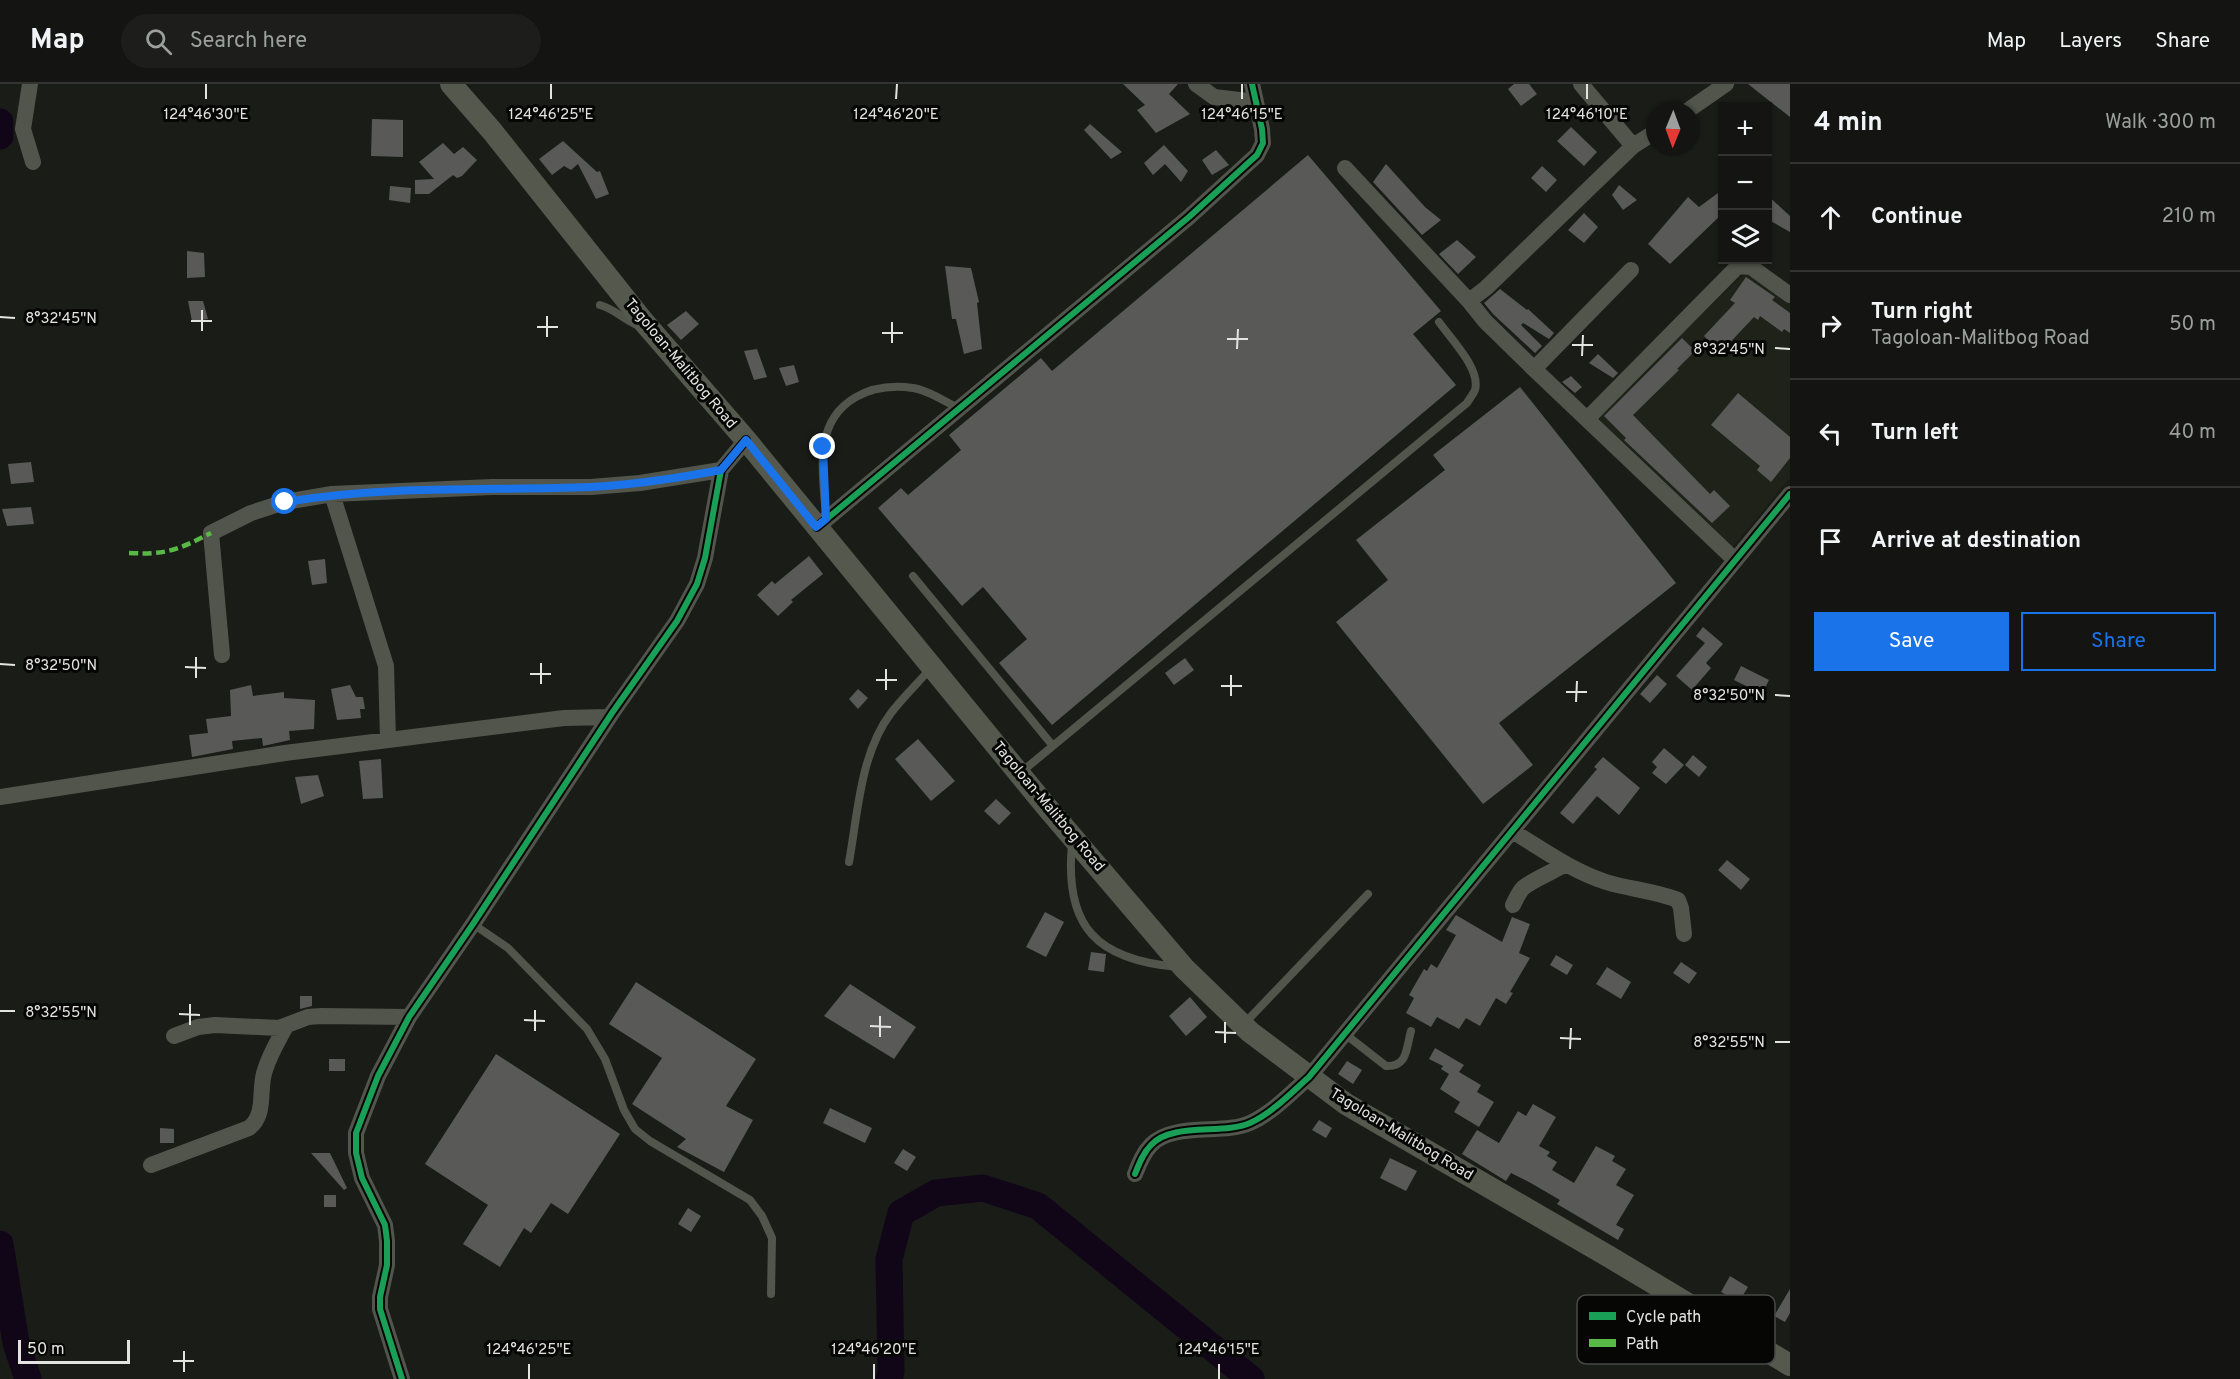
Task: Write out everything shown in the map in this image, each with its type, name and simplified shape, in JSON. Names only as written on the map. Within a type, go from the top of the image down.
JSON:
[{"type":"main road","name":"Tagoloan-Malitbog Road","points":[[451,84],[492,131],[643,321],[821,523],[931,668],[1184,968],[1243,1025],[1346,1104],[1673,1295]]},
{"type":"main road","name":"Tagoloan-Malitbog Road","points":[[1775,1356],[1790,1365]]},
{"type":"street","points":[[30,84],[23,129],[33,162]]},
{"type":"street","points":[[1196,84],[1214,96],[1256,102]]},
{"type":"street","points":[[821,523],[1189,217],[1257,155],[1263,143],[1252,84]]},
{"type":"street","points":[[1700,102],[1726,84]]},
{"type":"street","points":[[1586,86],[1633,146]]},
{"type":"street","points":[[1469,301],[1486,288],[1633,146],[1646,138]]},
{"type":"street","points":[[1345,168],[1485,321],[1736,560]]},
{"type":"street","points":[[1588,418],[1738,266],[1751,267],[1790,294]]},
{"type":"street","points":[[1534,369],[1631,270]]},
{"type":"street","points":[[402,1379],[380,1309],[380,1297],[387,1265],[385,1225],[362,1179],[356,1153],[356,1133],[378,1076],[409,1017],[474,924],[609,717],[677,621],[697,584],[705,558],[721,470],[746,440]]},
{"type":"street","points":[[222,655],[211,533],[258,511],[285,502],[332,494],[591,487],[659,480],[721,470]]},
{"type":"street","points":[[332,494],[386,666],[388,740]]},
{"type":"street","points":[[1135,1174],[1152,1144],[1164,1137],[1182,1132],[1249,1124],[1272,1109],[1309,1077],[1788,499]]},
{"type":"street","points":[[0,797],[285,753],[564,718],[609,717]]},
{"type":"street","points":[[1512,831],[1566,864],[1605,882],[1678,900],[1684,934]]},
{"type":"street","points":[[1513,905],[1527,884],[1551,874],[1566,864]]},
{"type":"street","points":[[174,1036],[198,1027],[215,1025],[268,1028],[286,1026],[308,1017],[409,1017]]},
{"type":"street","points":[[151,1165],[249,1128],[256,1122],[260,1111],[264,1073],[286,1026]]},
{"type":"lane","points":[[600,305],[612,308],[623,318],[636,325],[643,321]]},
{"type":"lane","points":[[1019,774],[1467,403],[1474,392],[1476,378],[1467,360],[1439,322]]},
{"type":"lane","points":[[821,523],[823,447],[829,424],[849,399],[883,387],[915,388],[959,408]]},
{"type":"lane","points":[[913,576],[1053,746]]},
{"type":"lane","points":[[849,862],[865,776],[874,744],[890,713],[931,668]]},
{"type":"lane","points":[[1073,837],[1069,871],[1071,892],[1080,918],[1097,942],[1124,957],[1153,965],[1184,968]]},
{"type":"lane","points":[[1243,1025],[1368,894]]},
{"type":"lane","points":[[474,924],[508,948],[587,1029],[605,1059],[624,1110],[635,1129],[650,1141],[750,1200],[762,1216],[772,1238],[771,1294]]},
{"type":"lane","points":[[1345,1034],[1386,1066],[1394,1067],[1404,1060],[1411,1031]]},
{"type":"shaded area","points":[[1745,273],[1790,303],[1790,478],[1731,549],[1594,418]]},
{"type":"building","points":[[1123,84],[1178,84],[1169,94],[1190,114],[1156,133],[1137,110],[1145,105]]},
{"type":"building","points":[[1514,84],[1529,84],[1537,94],[1521,106],[1508,89]]},
{"type":"building","points":[[1748,84],[1790,84],[1790,117]]},
{"type":"building","points":[[372,119],[403,120],[403,157],[371,156]]},
{"type":"building","points":[[1090,124],[1122,152],[1111,159],[1084,130]]},
{"type":"building","points":[[1571,127],[1597,152],[1584,166],[1557,141]]},
{"type":"building","points":[[563,141],[597,172],[600,171],[609,194],[596,199],[578,164],[571,170],[564,166],[552,175],[539,159]]},
{"type":"building","points":[[443,143],[454,154],[463,147],[477,160],[462,176],[457,178],[453,175],[429,194],[415,194],[415,180],[434,179],[419,162]]},
{"type":"building","points":[[1164,145],[1188,171],[1181,182],[1165,164],[1153,175],[1144,163]]},
{"type":"building","points":[[1216,150],[1229,165],[1212,175],[1202,160]]},
{"type":"building","points":[[1308,155],[1441,311],[1413,334],[1456,385],[1052,725],[999,663],[1027,639],[983,587],[962,606],[878,508],[901,488],[908,495],[961,450],[949,435],[1041,358],[1052,371]]},
{"type":"building","points":[[1386,164],[1425,207],[1441,220],[1422,235],[1373,182]]},
{"type":"building","points":[[1542,166],[1557,180],[1546,192],[1531,178]]},
{"type":"building","points":[[1619,185],[1637,200],[1623,210],[1612,195]]},
{"type":"building","points":[[390,186],[411,188],[410,203],[389,200]]},
{"type":"building","points":[[1718,193],[1718,218],[1670,264],[1648,244],[1688,197],[1699,207]]},
{"type":"building","points":[[1772,200],[1790,216],[1790,232],[1772,222]]},
{"type":"building","points":[[1584,213],[1598,227],[1584,243],[1568,230]]},
{"type":"building","points":[[1457,240],[1476,257],[1458,274],[1439,254]]},
{"type":"building","points":[[187,251],[204,253],[205,277],[187,278]]},
{"type":"building","points":[[945,266],[971,268],[979,302],[977,303],[982,349],[964,354],[956,319],[952,319]]},
{"type":"building","points":[[1746,277],[1775,297],[1772,300],[1790,313],[1790,333],[1784,329],[1782,332],[1760,316],[1758,320],[1754,317],[1721,352],[1704,336],[1735,303],[1730,300]]},
{"type":"building","points":[[1500,289],[1528,309],[1554,333],[1549,339],[1523,323],[1521,325],[1542,346],[1535,353],[1484,303]]},
{"type":"building","points":[[188,301],[203,301],[208,319],[192,321]]},
{"type":"building","points":[[686,311],[699,324],[681,340],[667,325]]},
{"type":"building","points":[[1682,338],[1695,351],[1633,415],[1710,494],[1714,490],[1730,506],[1712,523],[1624,440],[1626,438],[1604,416]]},
{"type":"building","points":[[757,349],[767,377],[754,380],[744,351]]},
{"type":"building","points":[[1598,354],[1618,373],[1613,378],[1589,363]]},
{"type":"building","points":[[794,365],[799,382],[786,386],[779,368]]},
{"type":"building","points":[[1571,376],[1582,387],[1575,393],[1562,382]]},
{"type":"building","points":[[1520,387],[1676,583],[1499,723],[1533,765],[1483,804],[1336,622],[1388,580],[1356,540],[1445,470],[1433,455]]},
{"type":"building","points":[[1738,393],[1790,437],[1790,458],[1771,482],[1757,470],[1760,466],[1711,425]]},
{"type":"building","points":[[31,462],[34,482],[11,484],[8,464]]},
{"type":"building","points":[[31,507],[34,524],[7,526],[2,509]]},
{"type":"building","points":[[809,556],[823,574],[791,600],[793,602],[778,616],[757,595],[772,581],[775,584]]},
{"type":"building","points":[[325,559],[327,583],[312,585],[308,561]]},
{"type":"building","points":[[1703,627],[1723,644],[1706,663],[1711,668],[1692,690],[1676,676],[1705,643],[1696,636]]},
{"type":"building","points":[[1185,658],[1194,670],[1174,685],[1165,673]]},
{"type":"building","points":[[1741,666],[1769,680],[1762,694],[1734,680]]},
{"type":"building","points":[[1657,675],[1667,684],[1650,703],[1640,694]]},
{"type":"building","points":[[251,685],[253,696],[284,692],[284,698],[315,700],[314,729],[289,731],[290,740],[263,746],[262,738],[232,741],[233,749],[192,757],[189,735],[208,733],[206,719],[231,716],[230,690]]},
{"type":"building","points":[[350,685],[356,697],[363,697],[365,709],[360,709],[361,718],[337,720],[331,689]]},
{"type":"building","points":[[858,689],[868,698],[858,709],[849,699]]},
{"type":"building","points":[[918,739],[955,781],[931,801],[895,759]]},
{"type":"building","points":[[1664,748],[1684,765],[1666,784],[1652,773],[1657,767],[1652,762]]},
{"type":"building","points":[[1693,755],[1707,767],[1699,777],[1685,765]]},
{"type":"building","points":[[1603,757],[1640,788],[1619,815],[1597,796],[1573,824],[1560,813],[1597,769],[1594,767]]},
{"type":"building","points":[[381,759],[383,798],[363,799],[359,761]]},
{"type":"building","points":[[318,775],[324,796],[301,804],[295,777]]},
{"type":"building","points":[[996,799],[1011,813],[999,825],[984,811]]},
{"type":"building","points":[[1727,860],[1750,879],[1741,890],[1718,870]]},
{"type":"building","points":[[1045,912],[1064,922],[1046,957],[1026,947]]},
{"type":"building","points":[[1456,915],[1502,942],[1512,917],[1530,924],[1519,953],[1530,958],[1510,992],[1513,993],[1506,1004],[1496,998],[1480,1026],[1466,1018],[1459,1029],[1437,1017],[1431,1027],[1406,1013],[1414,998],[1409,995],[1424,969],[1427,971],[1431,964],[1437,968],[1456,935],[1446,930]]},
{"type":"building","points":[[1091,952],[1106,954],[1104,972],[1088,970]]},
{"type":"building","points":[[1556,955],[1573,965],[1567,975],[1550,965]]},
{"type":"building","points":[[1681,962],[1697,973],[1689,984],[1673,973]]},
{"type":"building","points":[[1607,967],[1631,982],[1621,999],[1596,984]]},
{"type":"building","points":[[636,982],[756,1059],[726,1106],[753,1120],[724,1172],[677,1147],[686,1139],[632,1104],[662,1058],[609,1024]]},
{"type":"building","points":[[850,984],[916,1027],[894,1059],[824,1016]]},
{"type":"building","points":[[300,996],[312,996],[312,1006],[300,1009]]},
{"type":"building","points":[[1190,997],[1207,1017],[1186,1036],[1169,1016]]},
{"type":"building","points":[[1435,1048],[1464,1065],[1459,1072],[1481,1085],[1477,1092],[1494,1102],[1479,1127],[1454,1112],[1460,1102],[1440,1089],[1449,1074],[1441,1069],[1443,1066],[1429,1059]]},
{"type":"building","points":[[496,1054],[620,1134],[568,1214],[551,1203],[531,1233],[524,1228],[500,1267],[463,1244],[488,1205],[425,1164]]},
{"type":"building","points":[[329,1059],[345,1059],[345,1071],[329,1071]]},
{"type":"building","points":[[1347,1061],[1362,1070],[1353,1084],[1338,1074]]},
{"type":"building","points":[[1533,1104],[1556,1117],[1539,1146],[1550,1152],[1547,1156],[1557,1162],[1552,1170],[1574,1183],[1596,1146],[1615,1156],[1612,1161],[1626,1169],[1616,1185],[1634,1195],[1616,1225],[1624,1229],[1618,1240],[1557,1204],[1560,1200],[1529,1182],[1511,1173],[1506,1181],[1462,1154],[1477,1130],[1499,1143],[1518,1111],[1526,1116]]},
{"type":"building","points":[[830,1108],[872,1128],[865,1143],[823,1123]]},
{"type":"building","points":[[1319,1120],[1332,1128],[1326,1138],[1312,1130]]},
{"type":"building","points":[[160,1128],[174,1129],[174,1143],[160,1143]]},
{"type":"building","points":[[903,1149],[916,1157],[907,1171],[894,1163]]},
{"type":"building","points":[[311,1153],[330,1153],[347,1188],[344,1190]]},
{"type":"building","points":[[1390,1158],[1417,1171],[1406,1191],[1380,1178]]},
{"type":"building","points":[[324,1195],[336,1195],[336,1207],[324,1207]]},
{"type":"building","points":[[688,1208],[701,1216],[691,1232],[678,1224]]},
{"type":"building","points":[[1730,1276],[1748,1287],[1743,1295],[1726,1295],[1721,1292]]},
{"type":"building","points":[[1790,1289],[1790,1313],[1785,1322],[1775,1314]]},
{"type":"waterway","points":[[0,122],[0,136]]},
{"type":"waterway","points":[[889,1379],[891,1372],[889,1259],[901,1213],[936,1193],[983,1188],[1038,1206],[1251,1379]]},
{"type":"waterway","points":[[0,1244],[16,1343],[28,1379]]},
{"type":"marked path","points":[[129,553],[172,550],[211,533]]},
{"type":"cycle path","points":[[817,527],[1189,217],[1257,155],[1263,143],[1252,84]]},
{"type":"cycle path","points":[[402,1379],[380,1309],[380,1297],[387,1265],[385,1225],[362,1178],[356,1153],[356,1133],[378,1076],[409,1017],[612,713],[677,621],[697,584],[705,558],[721,470],[746,440]]},
{"type":"cycle path","points":[[1135,1174],[1141,1159],[1151,1145],[1160,1138],[1184,1131],[1226,1128],[1250,1123],[1274,1108],[1309,1077],[1790,494]]},
{"type":"route","points":[[285,502],[332,494],[591,487],[640,483],[721,470],[746,440],[816,527],[826,519],[823,447]]}]
